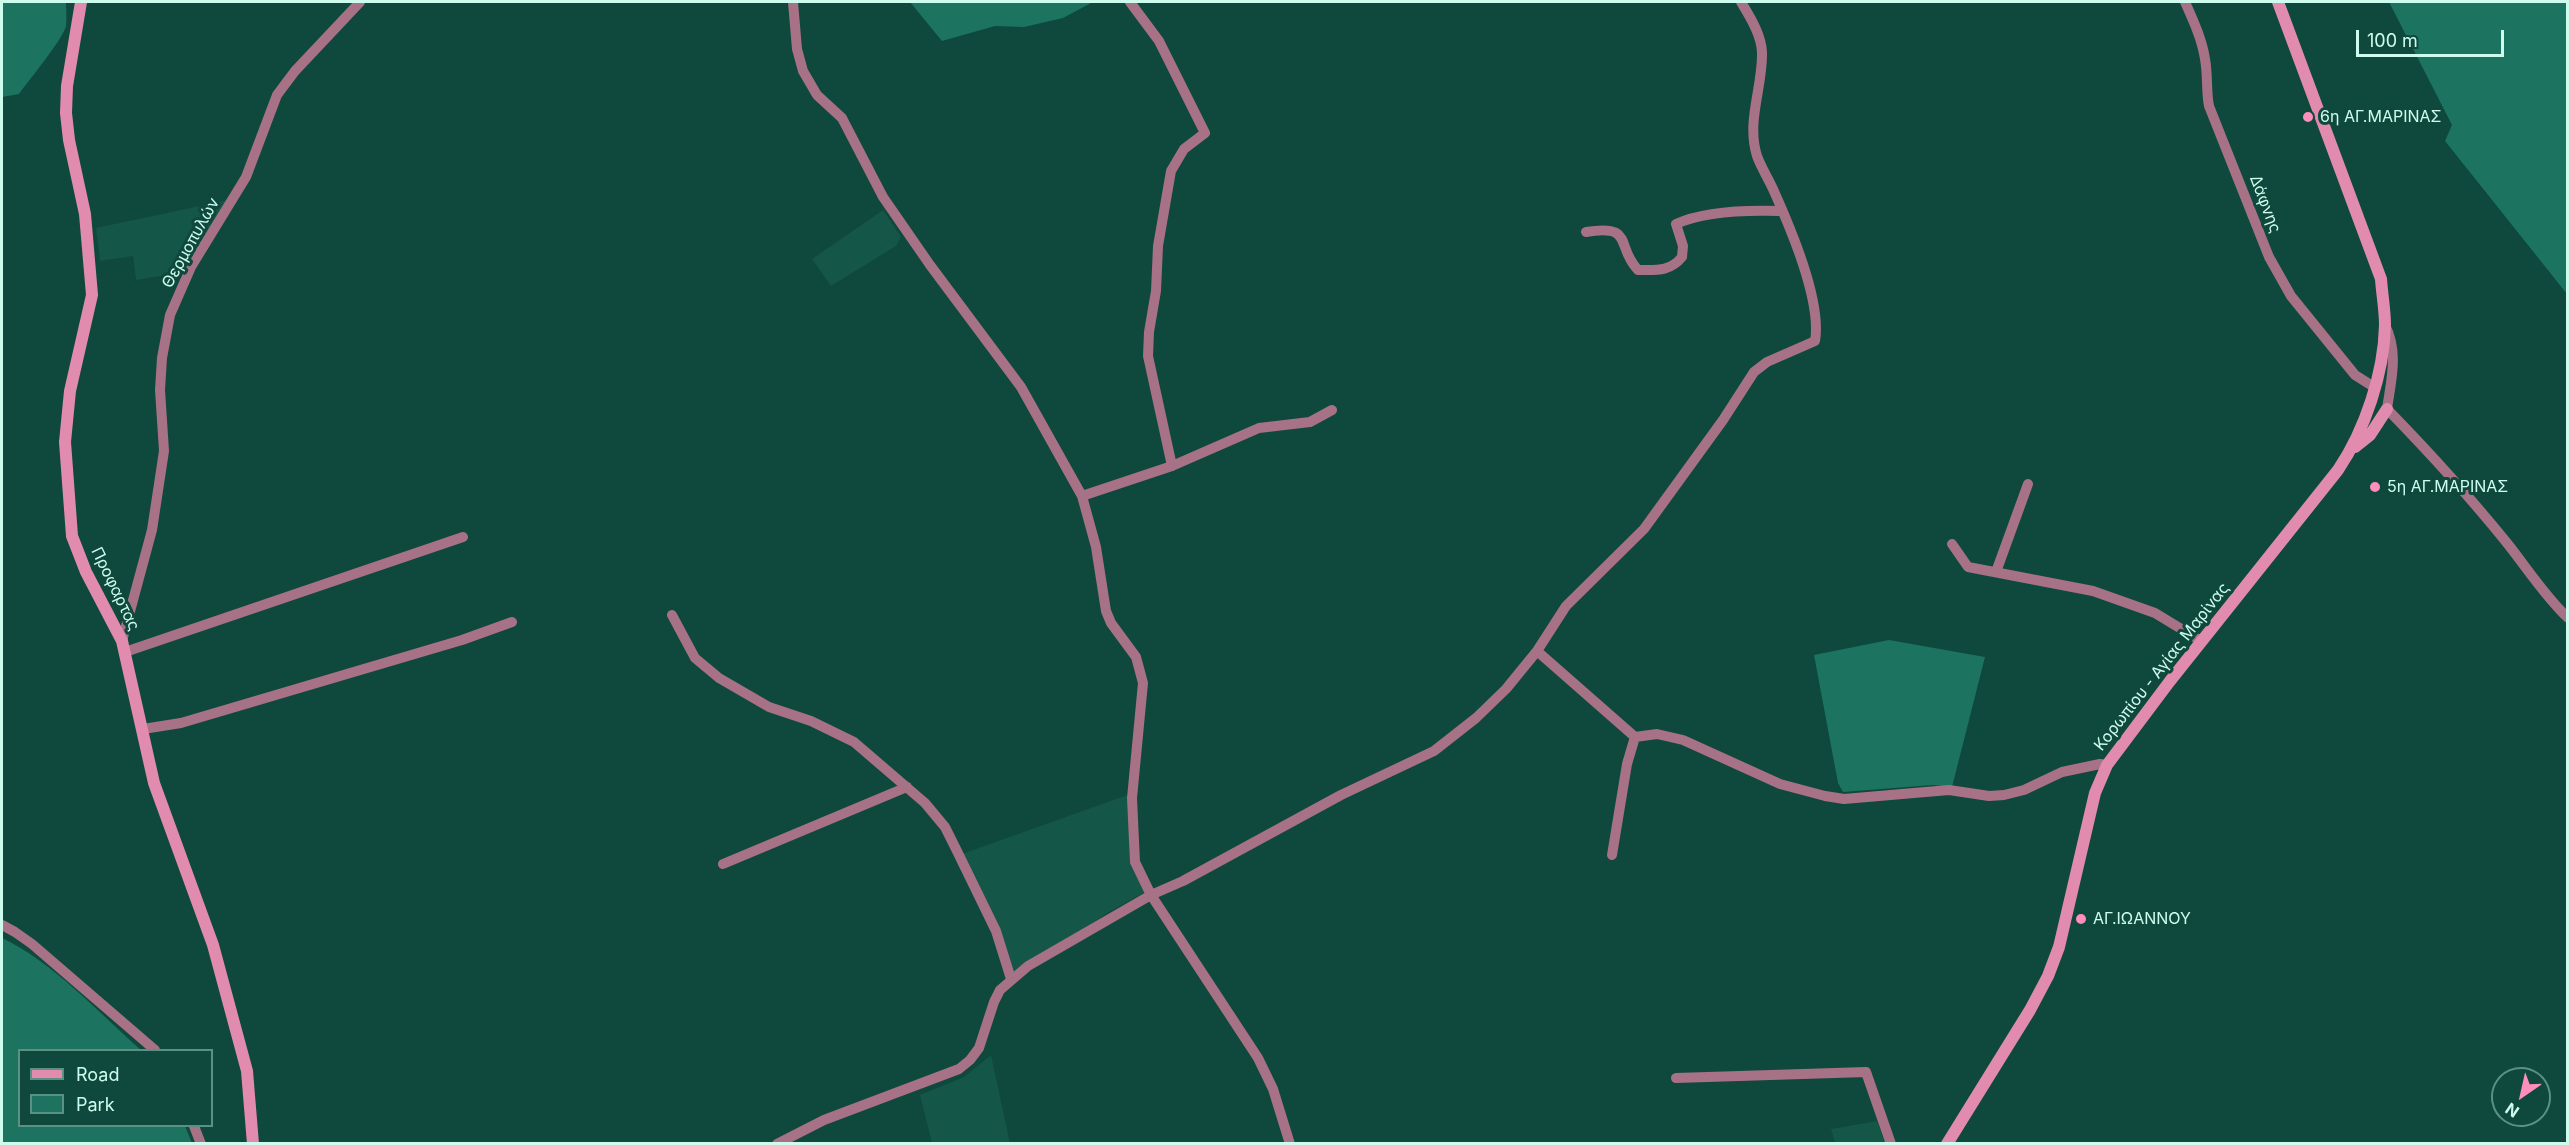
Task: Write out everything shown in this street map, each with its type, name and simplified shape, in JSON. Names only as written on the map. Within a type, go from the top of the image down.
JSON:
[{"type":"main road","name":"Προφαρτας","points":[[81,2],[66,86],[66,113],[69,140],[85,214],[92,295],[70,391],[65,442],[72,536],[86,572],[124,646],[154,783],[213,945],[237,1033],[248,1081],[253,1143]]},
{"type":"main road","name":"Κορωπίου - Αγίας Μαρίνας","points":[[1947,1143],[2030,1010],[2048,976],[2059,947],[2095,793],[2107,765],[2352,449],[2366,417],[2385,326],[2380,279],[2277,2]]},
{"type":"main road","points":[[2352,449],[2370,435],[2387,409]]},
{"type":"street","name":"Θερμοπυλών","points":[[124,646],[152,530],[164,451],[160,390],[162,358],[170,315],[191,267],[246,177],[277,95],[295,71],[360,2]]},
{"type":"street","points":[[793,2],[797,49],[802,71],[817,95],[842,118],[860,148],[883,197],[930,265],[1021,387],[1082,496],[1096,547],[1106,611],[1111,623],[1136,657],[1143,683],[1133,809],[1135,862],[1151,895],[1258,1058],[1273,1089],[1290,1143]]},
{"type":"street","points":[[1130,2],[1159,41],[1205,133],[1184,149],[1171,171],[1158,246],[1156,291],[1149,332],[1148,356],[1172,466]]},
{"type":"street","points":[[777,1143],[824,1120],[959,1069],[979,1048],[1000,990],[1028,966],[1151,895],[1183,881],[1341,795],[1434,751],[1476,718],[1506,688],[1537,651],[1566,606],[1644,529],[1723,420],[1754,372],[1767,362],[1815,341],[1818,327],[1816,312],[1753,138],[1762,52],[1753,22],[1741,2]]},
{"type":"street","name":"Δάφνης","points":[[2185,2],[2199,33],[2205,61],[2209,106],[2269,257],[2294,300],[2323,338],[2355,375],[2374,387]]},
{"type":"street","points":[[1586,232],[1604,229],[1613,231],[1621,238],[1628,249],[1630,262],[1638,270],[1661,270],[1675,265],[1682,257],[1683,246],[1676,224],[1684,220],[1758,210],[1781,211]]},
{"type":"street","points":[[2385,326],[2392,342],[2393,353],[2387,409],[2442,467],[2507,543],[2550,600],[2568,618]]},
{"type":"street","points":[[1082,496],[1172,466],[1259,428],[1310,422],[1332,410]]},
{"type":"street","points":[[1996,572],[2028,484]]},
{"type":"street","points":[[124,646],[463,537]]},
{"type":"street","points":[[1952,544],[1968,567],[2093,591],[2154,613],[2201,641]]},
{"type":"street","points":[[672,615],[695,658],[719,678],[769,707],[811,721],[854,742],[925,803],[945,827],[996,932],[1011,979]]},
{"type":"street","points":[[143,729],[181,723],[428,650],[512,622]]},
{"type":"street","points":[[1537,651],[1635,737],[1658,734],[1683,740],[1780,784],[1825,796],[1844,799],[1949,790],[1989,796],[2004,795],[2024,790],[2062,772],[2085,766],[2107,765]]},
{"type":"street","points":[[1612,855],[1627,764],[1635,737]]},
{"type":"street","points":[[723,864],[907,787]]},
{"type":"street","points":[[2,925],[32,945],[154,1049]]},
{"type":"street","points":[[1676,1078],[1866,1072],[1891,1143]]},
{"type":"street","points":[[195,1127],[201,1143]]},
{"type":"shaded area","points":[[228,200],[185,272],[136,280],[133,256],[100,261],[96,228]]},
{"type":"shaded area","points":[[883,210],[901,237],[896,246],[831,286],[812,259]]},
{"type":"shaded area","points":[[1130,794],[1131,866],[1145,892],[1109,912],[1015,974],[962,854]]},
{"type":"shaded area","points":[[991,1055],[1010,1143],[932,1143],[920,1095],[964,1077]]},
{"type":"shaded area","points":[[1877,1121],[1885,1143],[1835,1143],[1831,1129]]},
{"type":"green space","points":[[2,2],[66,2],[66,26],[59,40],[19,94],[2,97]]},
{"type":"green space","points":[[910,2],[1093,2],[1063,18],[1024,27],[995,26],[942,41]]},
{"type":"green space","points":[[2389,2],[2567,2],[2567,294],[2445,141],[2452,125]]},
{"type":"green space","points":[[1889,640],[1985,657],[1952,787],[1933,785],[1843,792],[1838,783],[1814,655]]},
{"type":"green space","points":[[2,938],[21,948],[57,974],[140,1049],[18,1049],[18,1127],[185,1127],[192,1143],[2,1143]]},
{"type":"place","name":"6η ΑΓ.ΜΑΡΙΝΑΣ","points":[[2308,117]]},
{"type":"place","name":"5η ΑΓ.ΜΑΡΙΝΑΣ","points":[[2375,487]]},
{"type":"place","name":"ΑΓ.ΙΩΑΝΝΟΥ","points":[[2081,919]]}]
